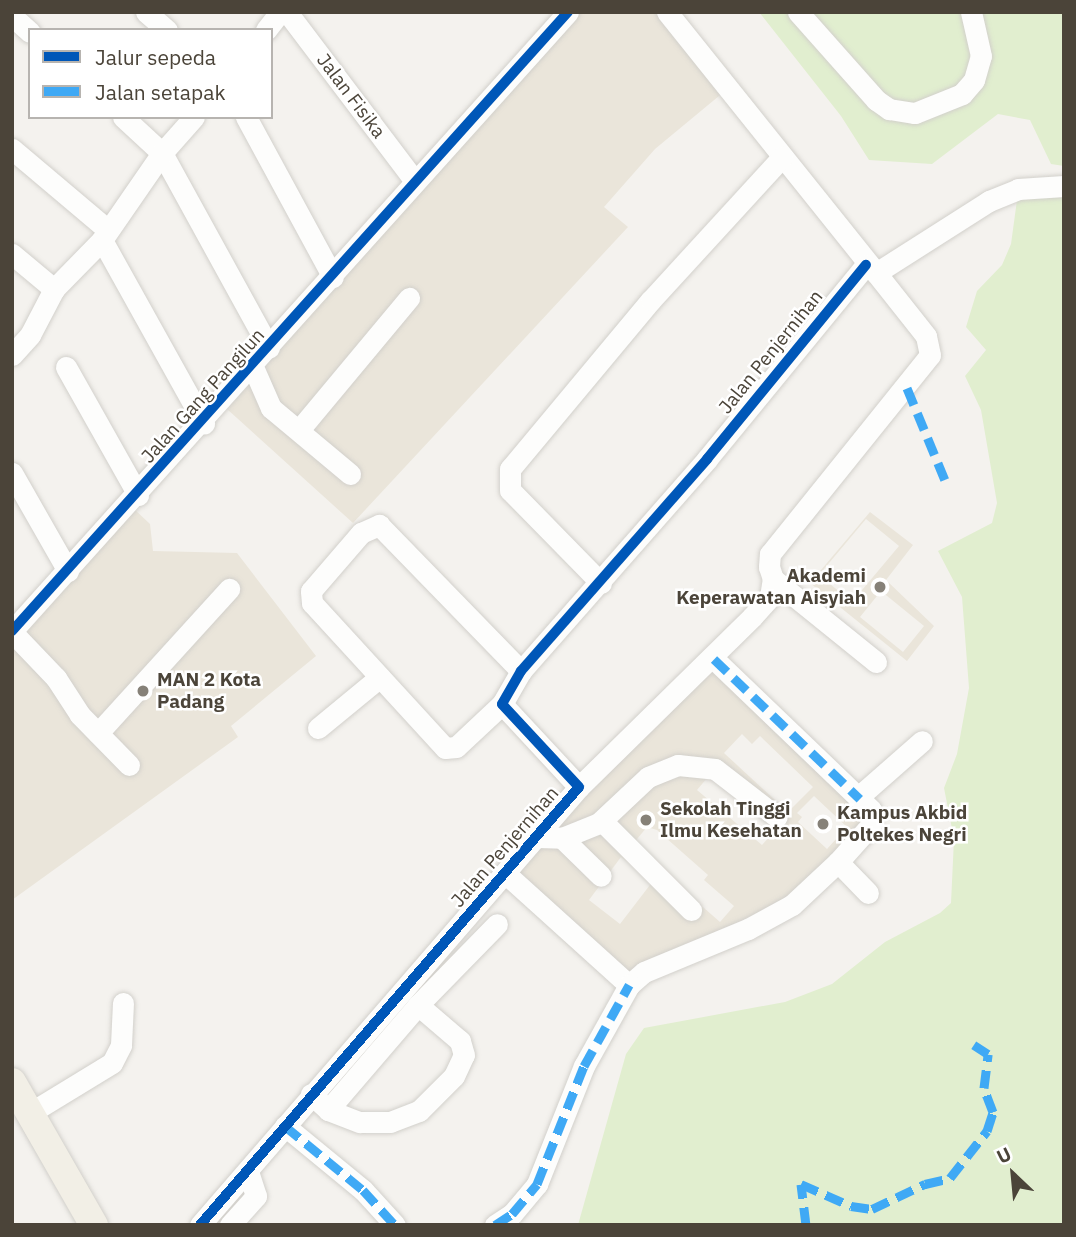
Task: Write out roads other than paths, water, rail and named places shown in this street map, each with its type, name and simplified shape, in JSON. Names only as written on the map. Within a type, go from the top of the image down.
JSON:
[{"type":"main road","points":[[12,1082],[93,1225]]},
{"type":"street","points":[[146,12],[165,28]]},
{"type":"street","points":[[268,28],[280,12]]},
{"type":"street","name":"Jalan Fisika","points":[[287,12],[414,180]]},
{"type":"street","name":"Jalan Gang Pangilun","points":[[12,631],[204,423],[333,277],[414,180],[568,12]]},
{"type":"street","points":[[579,787],[713,659],[770,597],[773,579],[770,554],[930,355],[926,336],[667,12]]},
{"type":"street","points":[[798,12],[876,100],[889,109],[915,113],[962,94],[974,80],[981,56],[971,12]]},
{"type":"street","points":[[12,16],[28,30]]},
{"type":"street","points":[[125,119],[162,153],[270,348]]},
{"type":"street","points":[[12,355],[34,329],[54,289],[105,235],[162,153],[192,119]]},
{"type":"street","points":[[247,119],[333,277]]},
{"type":"street","points":[[12,149],[105,235],[204,423]]},
{"type":"street","points":[[601,583],[510,490],[510,468],[651,300],[782,157]]},
{"type":"street","name":"Jalan Penjernihan","points":[[200,1225],[579,787],[502,704],[522,671],[871,269],[989,201],[1018,189],[1064,186]]},
{"type":"street","points":[[12,254],[54,289]]},
{"type":"street","points":[[299,430],[409,298]]},
{"type":"street","points":[[66,366],[138,495]]},
{"type":"street","points":[[253,368],[266,401],[350,474]]},
{"type":"street","points":[[12,473],[68,571]]},
{"type":"street","points":[[502,704],[450,750],[311,600],[320,580],[374,525],[385,531],[522,671]]},
{"type":"street","points":[[773,579],[876,662]]},
{"type":"street","points":[[98,733],[229,589]]},
{"type":"street","points":[[12,631],[56,678],[98,733],[129,765]]},
{"type":"street","points":[[495,1225],[512,1214],[537,1184],[584,1066],[629,985],[644,972],[748,929],[792,905],[838,862],[872,825],[871,810],[713,659]]},
{"type":"street","points":[[318,728],[380,677]]},
{"type":"street","points":[[860,799],[870,784],[922,741]]},
{"type":"street","points":[[538,837],[562,838],[602,821],[648,777],[678,765],[715,769],[777,817]]},
{"type":"street","points":[[602,821],[691,910]]},
{"type":"street","points":[[562,838],[601,876]]},
{"type":"street","points":[[838,862],[869,893]]},
{"type":"street","points":[[506,874],[629,985]]},
{"type":"street","points":[[327,1110],[418,1005],[497,924]]},
{"type":"street","points":[[30,1112],[112,1063],[121,1045],[123,1003]]},
{"type":"street","points":[[311,1094],[327,1110],[360,1122],[402,1119],[419,1111],[454,1076],[464,1055],[460,1041],[418,1005]]},
{"type":"street","points":[[285,1126],[363,1190],[394,1225]]},
{"type":"street","points":[[230,1225],[256,1196],[248,1171]]},
{"type":"place","name":"Akademi Keperawatan Aisyiah","points":[[880,587]]},
{"type":"place","name":"MAN 2 Kota Padang","points":[[143,691]]},
{"type":"place","name":"Sekolah Tinggi Ilmu Kesehatan","points":[[646,820]]},
{"type":"place","name":"Kampus Akbid Poltekes Negri","points":[[823,824]]}]
